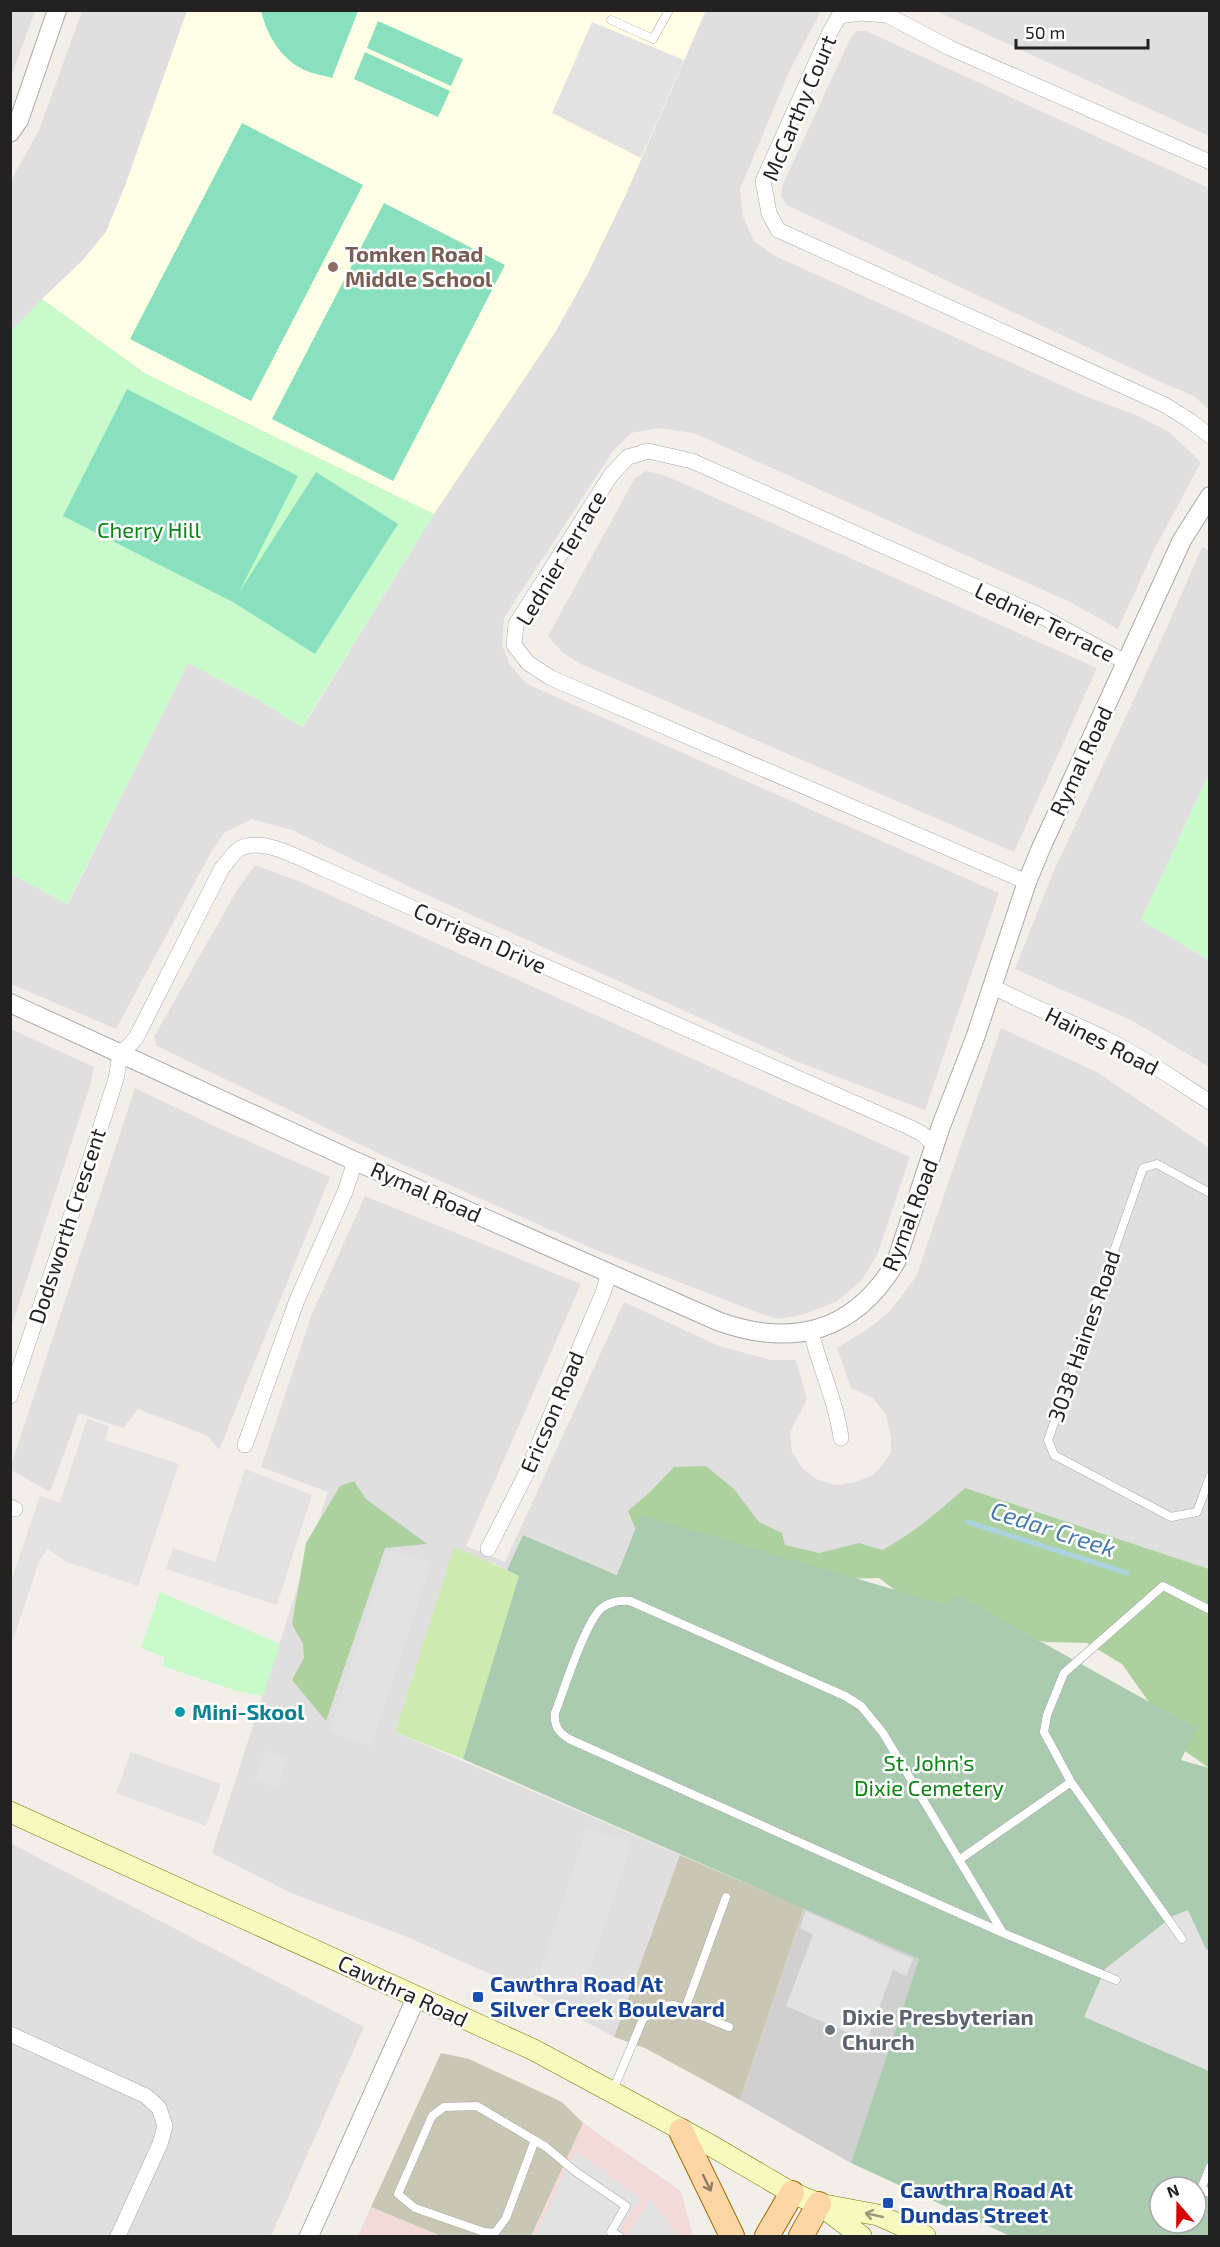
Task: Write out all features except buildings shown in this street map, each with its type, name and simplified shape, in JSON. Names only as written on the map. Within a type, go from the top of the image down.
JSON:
[{"type":"main road","name":"Cawthra Road","points":[[10,1812],[534,2050],[613,2091],[792,2193],[819,2204],[878,2215],[925,2236]]},
{"type":"main road","points":[[681,2131],[732,2236]]},
{"type":"main road","points":[[767,2236],[792,2193]]},
{"type":"main road","name":"Cawthra Road","points":[[819,2204],[861,2236]]},
{"type":"main road","points":[[801,2236],[819,2204]]},
{"type":"street","points":[[10,133],[19,120],[57,10]]},
{"type":"street","name":"McCarthy Court","points":[[1209,162],[950,48],[887,15],[860,13],[839,16],[763,181],[769,213],[778,230],[1165,405],[1209,436]]},
{"type":"street","name":"Lednier Terrace","points":[[1027,882],[551,678],[528,663],[514,645],[516,624],[611,475],[628,457],[648,451],[692,461],[1037,614],[1127,663]]},
{"type":"street","name":"Rymal Road","points":[[10,1003],[120,1055],[680,1305],[741,1329],[781,1335],[811,1332],[849,1314],[867,1300],[884,1282],[896,1262],[1027,882],[1093,732],[1127,663],[1182,540],[1209,496]]},
{"type":"street","name":"Corrigan Drive","points":[[120,1055],[136,1038],[222,868],[239,848],[252,844],[280,850],[322,868],[909,1127],[921,1133],[935,1145]]},
{"type":"street","name":"Haines Road","points":[[992,986],[1110,1040],[1161,1069],[1209,1102]]},
{"type":"street","name":"Dodsworth Crescent","points":[[10,1396],[90,1160],[116,1079],[120,1055]]},
{"type":"street","points":[[245,1445],[297,1300],[345,1192],[356,1161]]},
{"type":"street","name":"Ericson Road","points":[[488,1549],[526,1474],[603,1293],[609,1273]]},
{"type":"street","points":[[811,1332],[838,1413],[841,1438]]},
{"type":"street","points":[[309,2236],[416,1998]]},
{"type":"street","points":[[10,2034],[146,2096],[159,2108],[165,2126],[160,2144],[118,2236]]},
{"type":"lane","points":[[611,20],[653,39],[669,10]]},
{"type":"lane","name":"3038 Haines Road","points":[[1209,1193],[1156,1164],[1143,1168],[1048,1440],[1054,1455],[1171,1517],[1197,1512],[1209,1476]]},
{"type":"lane","points":[[1182,1939],[1071,1782],[1044,1732],[1047,1715],[1064,1673],[1162,1586],[1209,1610]]},
{"type":"lane","points":[[1003,1933],[883,1734],[861,1706],[845,1696],[630,1601],[612,1602],[596,1614],[555,1713],[554,1724],[560,1733],[1003,1933],[1116,1980]]},
{"type":"lane","points":[[959,1860],[1071,1782]]},
{"type":"lane","points":[[685,2009],[726,1897]]},
{"type":"lane","points":[[613,2091],[643,2019],[656,2007],[674,2005],[729,2027]]},
{"type":"lane","points":[[535,2140],[506,2218],[495,2233],[484,2232],[415,2208],[398,2194],[432,2116],[444,2107],[477,2106],[535,2140],[546,2147],[576,2172],[626,2206],[611,2232],[619,2236]]},
{"type":"lane","points":[[1209,2167],[1201,2189],[1209,2193]]},
{"type":"shaded area","points":[[10,11],[35,11],[11,77]]},
{"type":"shaded area","points":[[82,11],[187,11],[125,186],[106,232],[83,260],[11,331],[11,181],[39,130]]},
{"type":"shaded area","name":"Tomken Road Middle School","points":[[187,11],[705,11],[626,194],[587,275],[554,334],[434,514],[146,374],[42,299],[83,260],[106,232],[125,186]]},
{"type":"shaded area","points":[[706,11],[821,11],[789,72],[740,189],[743,217],[754,241],[775,256],[1085,396],[1136,415],[1169,432],[1201,462],[1155,548],[1118,629],[1072,603],[694,433],[658,428],[631,433],[613,451],[504,618],[502,645],[510,665],[527,684],[999,893],[925,1110],[798,1062],[412,888],[292,830],[252,819],[225,832],[210,854],[116,1029],[11,984],[10,874],[68,904],[188,663],[257,699],[303,727],[434,514],[554,334],[587,275],[626,194]]},
{"type":"shaded area","points":[[936,11],[1209,11],[1209,136]]},
{"type":"shaded area","points":[[592,22],[684,60],[641,158],[552,113]]},
{"type":"shaded area","points":[[857,31],[866,31],[1209,188],[1209,410],[1194,396],[787,205],[781,196],[782,186],[851,37]]},
{"type":"shaded area","points":[[646,471],[664,475],[1097,668],[1014,852],[583,665],[563,653],[548,636],[635,478]]},
{"type":"shaded area","points":[[1202,547],[1210,551],[1209,774],[1141,920],[1209,960],[1209,1067],[1131,1020],[1015,969],[1052,875]]},
{"type":"shaded area","points":[[255,865],[301,882],[910,1157],[878,1253],[861,1281],[836,1302],[801,1315],[779,1319],[762,1314],[596,1250],[382,1155],[157,1046],[154,1037],[237,890]]},
{"type":"shaded area","points":[[1001,1028],[1097,1072],[1209,1148],[1209,1569],[965,1488],[939,1528],[864,1565],[641,1515],[618,1575],[524,1535],[507,1570],[490,1562],[395,1732],[680,1855],[614,2037],[528,1991],[405,1936],[291,1893],[212,1853],[328,1492],[261,1467],[311,1316],[365,1196],[581,1284],[466,1546],[505,1562],[624,1302],[719,1346],[771,1360],[796,1360],[807,1399],[790,1432],[792,1452],[803,1469],[818,1480],[836,1485],[856,1482],[874,1474],[883,1464],[891,1452],[891,1437],[886,1415],[873,1398],[851,1388],[837,1348],[868,1329],[890,1311],[916,1277]]},
{"type":"shaded area","points":[[11,1029],[94,1067],[90,1086],[11,1328]]},
{"type":"shaded area","points":[[135,1088],[330,1177],[219,1450],[208,1436],[138,1409],[123,1428],[79,1413],[50,1492],[11,1470],[11,1465]]},
{"type":"shaded area","points":[[87,1419],[109,1426],[105,1440],[179,1464],[138,1586],[67,1562],[48,1549],[39,1561],[11,1645],[11,1581],[40,1496],[60,1503]]},
{"type":"shaded area","points":[[245,1469],[312,1495],[277,1605],[166,1569],[173,1548],[215,1562]]},
{"type":"shaded area","points":[[389,1550],[431,1563],[371,1746],[329,1732]]},
{"type":"shaded area","points":[[265,1750],[287,1758],[277,1788],[255,1780]]},
{"type":"shaded area","points":[[131,1752],[221,1784],[206,1826],[116,1793]]},
{"type":"shaded area","points":[[587,1828],[632,1842],[580,1999],[536,1984]]},
{"type":"shaded area","points":[[10,1843],[364,2027],[271,2236],[11,2236]]},
{"type":"shaded area","points":[[680,1855],[804,1908],[740,2100],[645,2048],[614,2037]]},
{"type":"shaded area","name":"Dixie Presbyterian Church","points":[[804,1908],[919,1959],[851,2163],[740,2100]]},
{"type":"shaded area","points":[[1188,1910],[1206,1949],[1209,1950],[1209,2071],[1084,2017],[1105,1969],[1173,1916]]},
{"type":"shaded area","points":[[806,1911],[913,1959],[906,1976],[893,1970],[867,2041],[786,2006],[813,1935],[800,1928]]},
{"type":"shaded area","points":[[441,2053],[469,2059],[562,2102],[583,2123],[531,2236],[441,2236],[371,2207]]},
{"type":"shaded area","points":[[583,2123],[681,2191],[693,2236],[531,2236]]},
{"type":"shaded area","points":[[575,2151],[640,2198],[617,2236],[535,2236]]},
{"type":"shaded area","points":[[650,2199],[678,2236],[627,2236]]},
{"type":"shaded area","points":[[371,2207],[441,2236],[358,2236]]},
{"type":"green space","points":[[261,11],[358,11],[332,78],[304,70],[288,59],[271,37]]},
{"type":"green space","points":[[378,21],[463,59],[451,86],[367,48]]},
{"type":"green space","points":[[365,52],[450,91],[438,117],[354,79]]},
{"type":"green space","points":[[242,123],[363,185],[251,401],[130,339]]},
{"type":"green space","points":[[384,203],[505,265],[393,481],[272,419]]},
{"type":"green space","name":"Cherry Hill","points":[[42,299],[146,374],[434,514],[302,727],[257,699],[188,663],[67,904],[11,874],[11,331]]},
{"type":"green space","points":[[127,389],[298,476],[238,594],[316,472],[398,524],[315,654],[233,602],[63,516]]},
{"type":"green space","points":[[1209,774],[1209,960],[1141,920]]},
{"type":"green space","points":[[706,1466],[734,1489],[759,1522],[782,1533],[785,1545],[819,1553],[859,1543],[882,1550],[915,1529],[965,1488],[1209,1569],[1209,1768],[1182,1749],[1122,1664],[1087,1643],[1045,1642],[994,1629],[908,1600],[879,1578],[839,1579],[661,1539],[635,1528],[628,1511],[674,1467]]},
{"type":"green space","points":[[354,1481],[366,1499],[427,1544],[385,1548],[326,1721],[292,1680],[304,1658],[303,1644],[292,1624],[306,1543],[340,1486]]},
{"type":"green space","name":"St. John’s Dixie Cemetery","points":[[641,1515],[943,1604],[959,1596],[1196,1728],[1181,1760],[1209,1768],[1209,2236],[1010,2236],[851,2163],[919,1959],[463,1759],[519,1576],[507,1570],[523,1535],[617,1575]]},
{"type":"green space","points":[[454,1547],[520,1576],[463,1759],[395,1732]]},
{"type":"green space","points":[[160,1592],[280,1644],[263,1696],[237,1691],[162,1666],[165,1657],[141,1648]]},
{"type":"waterway","name":"Cedar Creek","points":[[968,1522],[1127,1573]]},
{"type":"place","name":"Tomken Road Middle School","points":[[333,267]]},
{"type":"place","name":"Mini-Skool","points":[[180,1712]]},
{"type":"place","name":"Cawthra Road At Silver Creek Boulevard","points":[[478,1997]]},
{"type":"place","name":"Dixie Presbyterian Church","points":[[830,2030]]},
{"type":"place","name":"Cawthra Road At Dundas Street","points":[[888,2203]]}]
